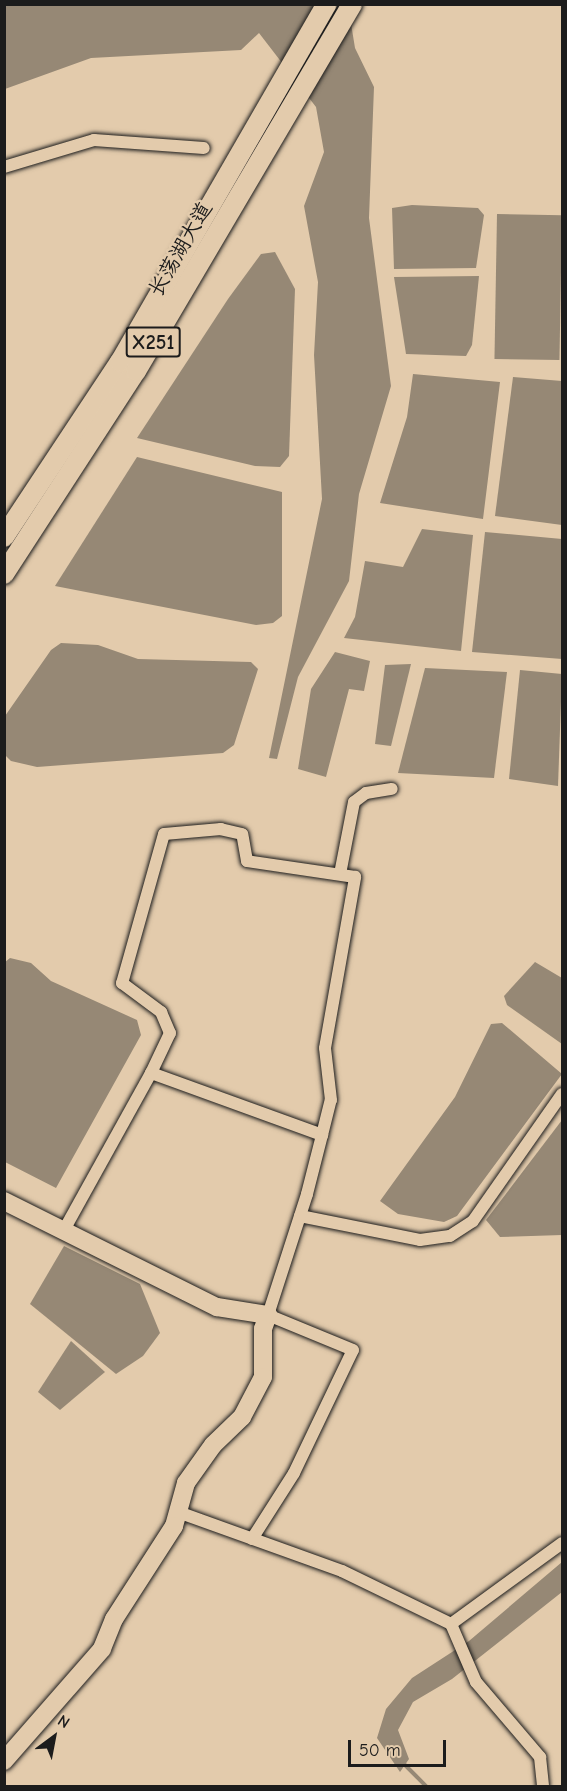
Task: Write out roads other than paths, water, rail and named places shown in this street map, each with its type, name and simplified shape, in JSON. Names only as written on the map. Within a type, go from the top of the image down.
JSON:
[{"type":"main road","name":"长荡湖大道","points":[[4,537],[120,362],[327,4]]},
{"type":"main road","name":"长荡湖大道","points":[[4,574],[136,370],[352,4]]},
{"type":"street","points":[[4,167],[94,140],[204,148]]},
{"type":"street","points":[[340,874],[354,801],[366,793],[392,789]]},
{"type":"street","points":[[4,1761],[102,1649],[114,1619],[178,1512],[186,1483],[213,1445],[242,1417],[263,1377],[263,1329],[300,1216],[331,1100],[325,1048],[330,1001],[355,877],[247,861],[242,834],[221,829],[164,834],[122,983],[161,1012],[170,1033],[151,1073],[64,1230]]},
{"type":"street","points":[[151,1073],[322,1135]]},
{"type":"street","points":[[300,1216],[420,1240],[450,1236],[473,1221],[562,1094]]},
{"type":"street","points":[[4,1201],[217,1307],[268,1314],[353,1350],[294,1473],[252,1539]]},
{"type":"street","points":[[178,1512],[342,1571],[451,1624],[472,1673],[540,1757],[543,1786]]},
{"type":"street","points":[[451,1624],[562,1543]]},
{"type":"waterway","points":[[402,1762],[426,1786]]}]
